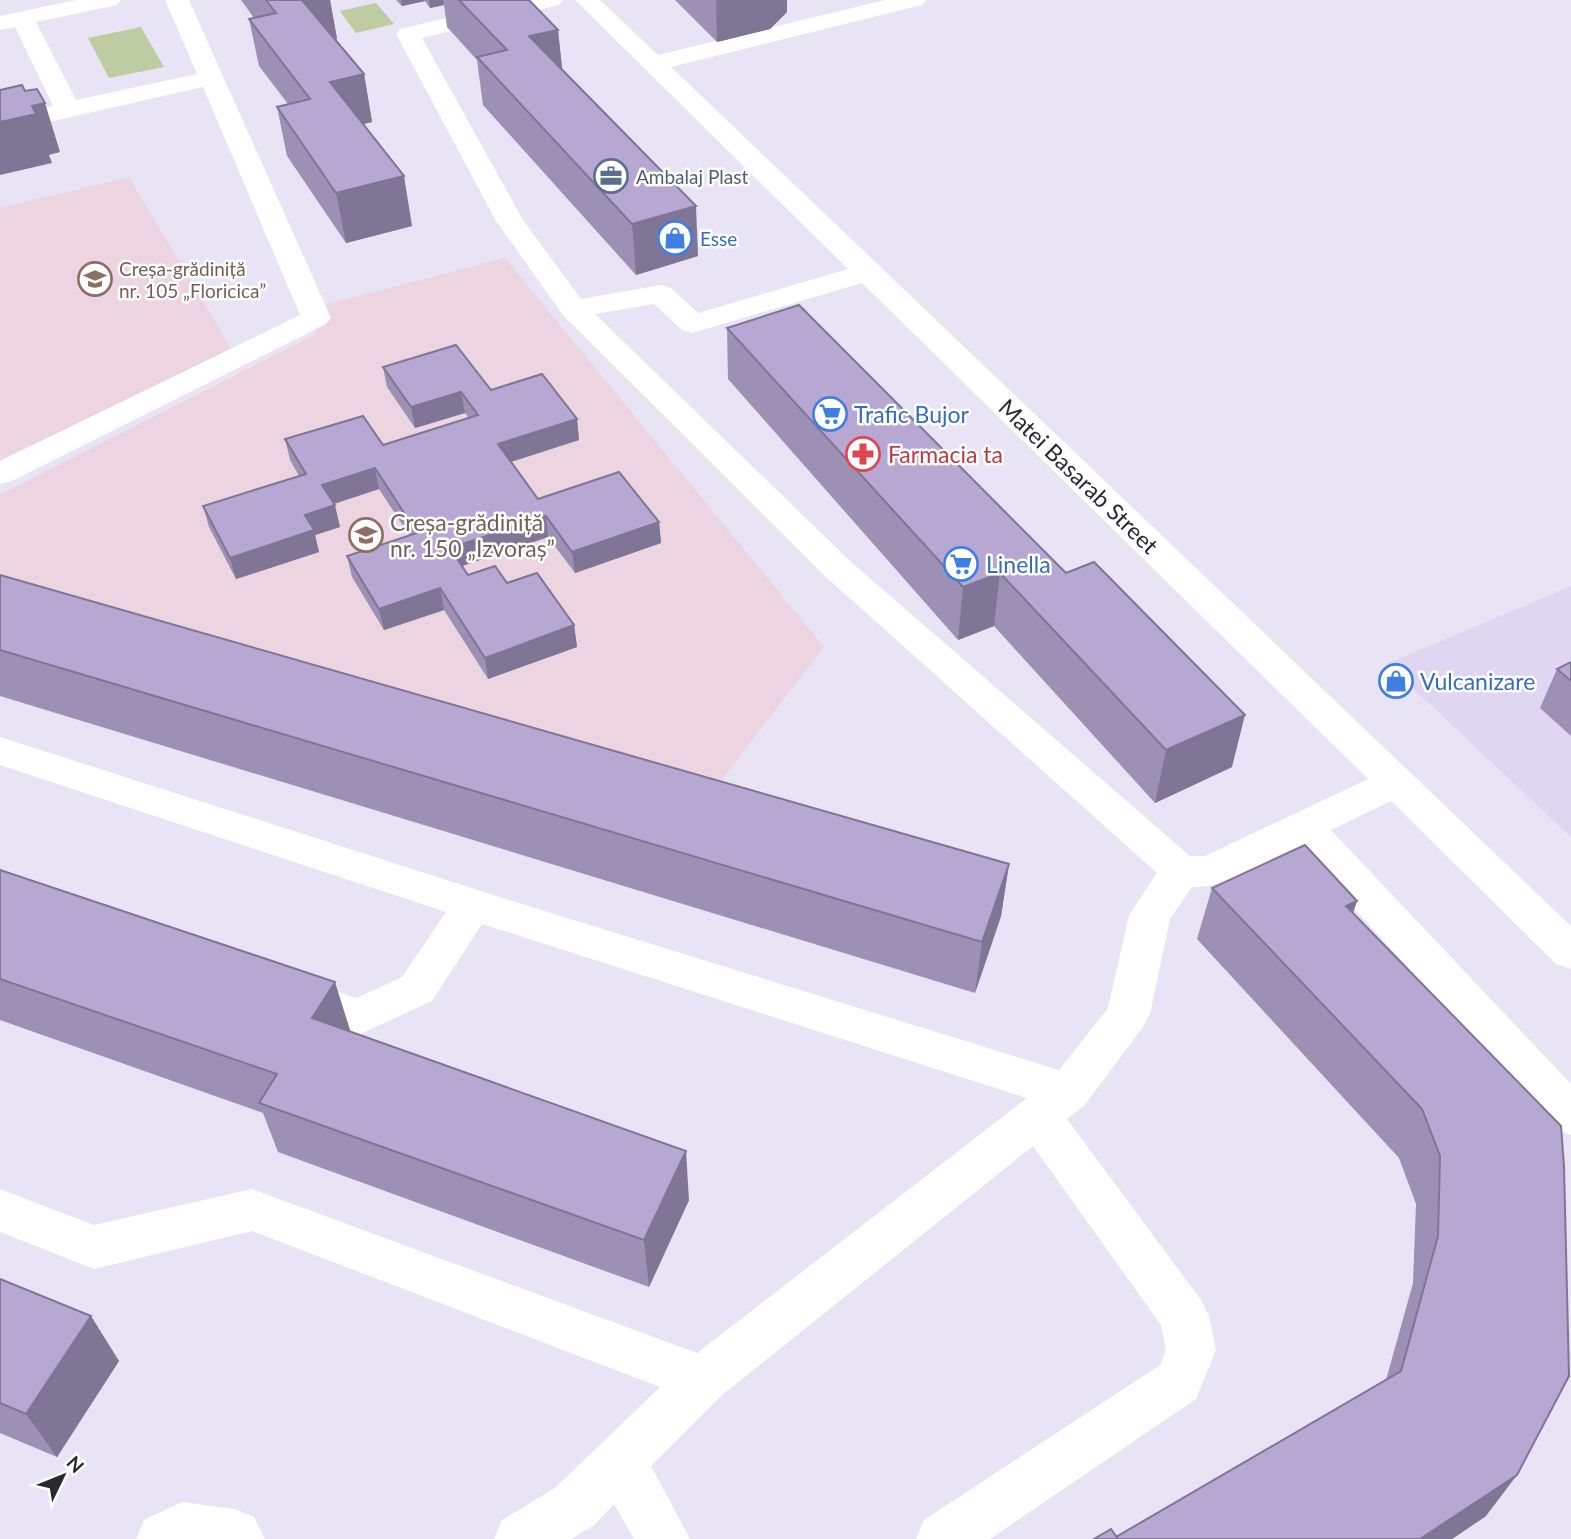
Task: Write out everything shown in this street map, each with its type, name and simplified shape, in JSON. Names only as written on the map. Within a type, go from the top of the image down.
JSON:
[{"type":"street","points":[[10,14],[110,0]]},
{"type":"street","points":[[0,474],[316,318],[177,0]]},
{"type":"street","points":[[551,0],[408,34],[510,222],[573,309],[838,569],[1181,871],[1209,872],[1396,782]]},
{"type":"street","name":"Matei Basarab Street","points":[[587,0],[1571,952]]},
{"type":"street","points":[[653,64],[914,0]]},
{"type":"street","points":[[0,2],[68,110]]},
{"type":"street","points":[[0,125],[211,78]]},
{"type":"street","points":[[573,309],[661,294],[692,324],[869,272]]},
{"type":"street","points":[[0,751],[473,904],[1053,1104],[1184,1316],[1191,1350],[1178,1382],[943,1539]]},
{"type":"street","points":[[1303,826],[1571,1115]]},
{"type":"street","points":[[521,1539],[574,1507],[703,1379],[1053,1104],[1128,1014],[1150,915],[1181,871]]},
{"type":"street","points":[[256,981],[358,1017],[417,989],[473,904]]},
{"type":"street","points":[[0,1210],[94,1247],[252,1210],[703,1379]]},
{"type":"street","points":[[620,1462],[663,1539]]},
{"type":"street","points":[[163,1539],[182,1530],[235,1536],[238,1539]]},
{"type":"shaded area","name":"Creșa-grădiniță nr. 105 „Floricica”","points":[[129,177],[232,350],[0,460],[0,208]]},
{"type":"shaded area","name":"Creșa-grădiniță nr. 150 „Izvoraș”","points":[[505,258],[824,647],[719,783],[0,574],[0,495],[314,335],[327,304]]},
{"type":"shaded area","points":[[1571,586],[1571,837],[1387,664]]},
{"type":"green space","points":[[376,3],[394,24],[356,33],[340,11]]},
{"type":"green space","points":[[141,27],[164,67],[109,78],[88,38]]},
{"type":"building","points":[[266,0],[302,0],[364,74],[330,82],[404,176],[336,193],[277,107],[310,99],[249,19],[276,13]]},
{"type":"building","points":[[459,0],[529,0],[558,30],[529,36],[696,206],[632,224],[477,57],[507,50]]},
{"type":"building","points":[[22,85],[25,91],[37,89],[45,103],[32,106],[36,114],[0,122],[0,90]]},
{"type":"building","points":[[799,305],[1066,573],[1094,562],[1245,715],[1166,750],[1000,573],[963,587],[727,328]]},
{"type":"building","points":[[456,345],[491,390],[542,374],[577,419],[498,444],[538,499],[619,472],[659,522],[572,552],[546,516],[450,548],[468,575],[495,566],[507,583],[537,573],[574,625],[485,658],[440,588],[379,609],[347,556],[417,533],[375,468],[322,485],[335,505],[305,515],[314,530],[230,558],[203,506],[306,474],[285,439],[363,416],[383,445],[478,415],[461,392],[411,407],[383,367]]},
{"type":"building","points":[[0,575],[1009,864],[982,942],[0,650]]},
{"type":"building","points":[[1571,662],[1571,681],[1557,669]]},
{"type":"building","points":[[1305,845],[1357,901],[1346,906],[1561,1126],[1569,1376],[1517,1475],[1420,1539],[1118,1539],[1116,1537],[1401,1371],[1438,1236],[1440,1156],[1422,1109],[1212,888]]},
{"type":"building","points":[[0,870],[335,982],[312,1018],[686,1151],[644,1240],[259,1103],[277,1074],[0,979]]},
{"type":"building","points":[[0,1279],[91,1316],[26,1414],[0,1403]]},
{"type":"building","points":[[1111,1529],[1118,1539],[1094,1539]]},
{"type":"place","name":"Ambalaj Plast","points":[[611,176]]},
{"type":"place","name":"Esse","points":[[675,238]]},
{"type":"place","name":"Creșa-grădiniță nr. 105 „Floricica”","points":[[95,279]]},
{"type":"place","name":"Trafic Bujor","points":[[830,414]]},
{"type":"place","name":"Farmacia ta","points":[[863,454]]},
{"type":"place","name":"Creșa-grădiniță nr. 150 „Izvoraș”","points":[[366,535]]},
{"type":"place","name":"Linella","points":[[961,564]]},
{"type":"place","name":"Vulcanizare","points":[[1396,681]]}]
